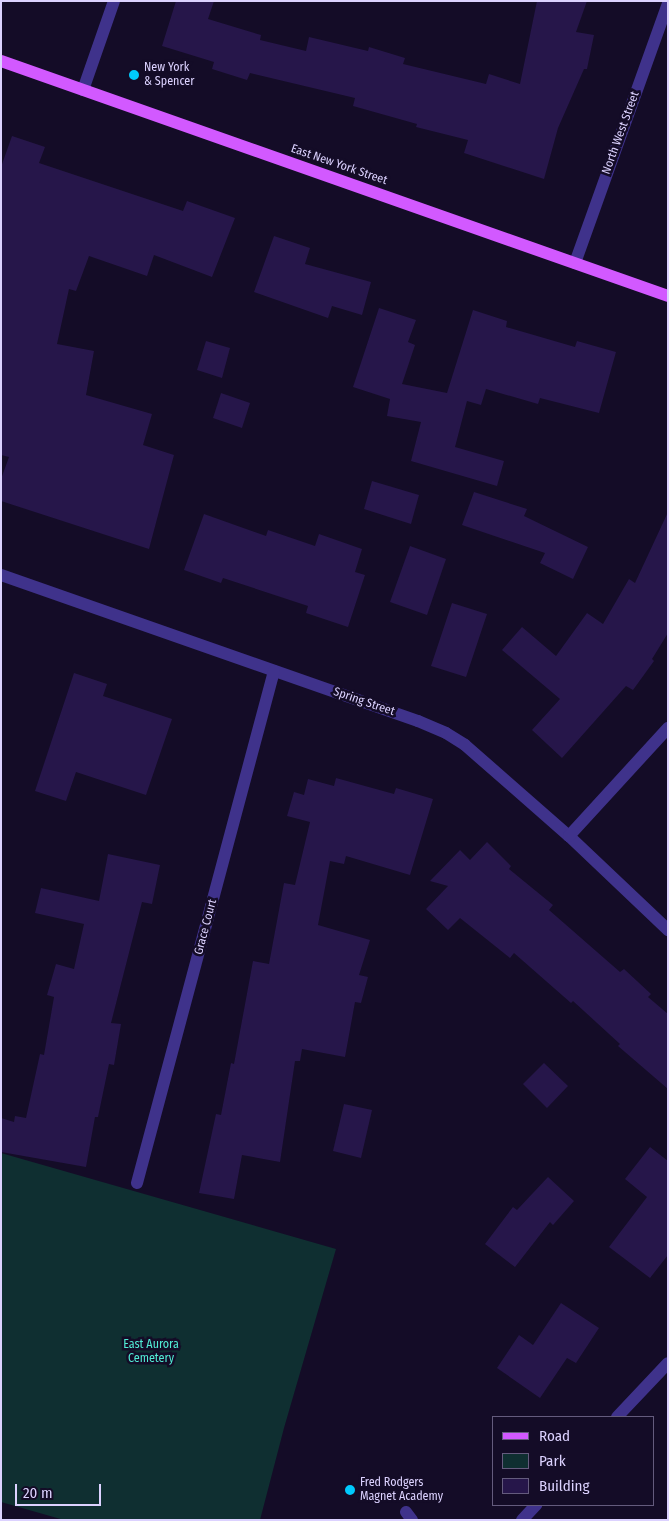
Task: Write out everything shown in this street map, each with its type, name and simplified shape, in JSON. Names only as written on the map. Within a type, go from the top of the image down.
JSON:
[{"type":"main road","name":"East New York Street","points":[[1,61],[668,296]]},
{"type":"street","points":[[82,90],[114,1]]},
{"type":"street","name":"North West Street","points":[[575,263],[668,3]]},
{"type":"street","name":"Spring Street","points":[[1,576],[418,721],[446,733],[465,745],[569,836],[668,930]]},
{"type":"street","name":"Grace Court","points":[[137,1183],[274,671]]},
{"type":"street","points":[[569,836],[668,728]]},
{"type":"street","points":[[619,1416],[668,1363]]},
{"type":"street","points":[[522,1520],[535,1506]]},
{"type":"green space","name":"East Aurora Cemetery","points":[[1,1153],[336,1249],[284,1428],[260,1520],[64,1520],[1,1502]]},
{"type":"building","points":[[176,1],[214,1],[208,19],[261,35],[260,40],[306,51],[309,37],[368,51],[369,47],[405,58],[403,64],[486,84],[489,74],[520,84],[537,1],[587,1],[576,32],[594,35],[587,69],[584,69],[558,128],[544,179],[464,153],[468,140],[416,127],[417,124],[353,106],[355,98],[250,73],[247,80],[212,69],[214,62],[162,46]]},
{"type":"building","points":[[12,136],[45,147],[39,163],[183,211],[187,201],[235,218],[212,277],[154,255],[147,276],[89,256],[76,291],[69,289],[57,344],[94,351],[86,395],[152,414],[143,445],[174,455],[149,549],[1,501],[1,479],[9,457],[1,455],[1,167]]},
{"type":"building","points":[[274,236],[310,248],[305,264],[371,282],[362,315],[332,306],[328,318],[254,292]]},
{"type":"building","points":[[379,308],[416,320],[408,342],[415,345],[402,384],[447,393],[473,310],[507,321],[506,327],[575,347],[577,341],[616,352],[599,413],[540,398],[538,404],[486,389],[481,405],[467,401],[455,447],[504,461],[497,486],[411,461],[421,422],[387,416],[390,399],[353,387]]},
{"type":"building","points":[[206,341],[230,348],[222,378],[197,370]]},
{"type":"building","points":[[221,393],[250,403],[242,428],[213,418]]},
{"type":"building","points":[[372,481],[419,495],[411,524],[364,509]]},
{"type":"building","points":[[474,492],[527,509],[524,516],[588,547],[573,579],[540,563],[545,553],[462,525]]},
{"type":"building","points":[[668,512],[668,633],[652,659],[654,661],[633,690],[626,686],[562,758],[532,730],[560,699],[502,650],[522,627],[556,656],[587,613],[603,624],[629,579],[635,583]]},
{"type":"building","points":[[204,514],[266,536],[268,530],[315,546],[319,534],[362,549],[355,572],[365,575],[348,627],[306,613],[308,606],[223,578],[221,583],[184,570]]},
{"type":"building","points":[[410,546],[446,559],[427,615],[390,602]]},
{"type":"building","points":[[452,603],[487,614],[466,677],[431,666]]},
{"type":"building","points":[[74,673],[107,684],[103,696],[172,719],[146,795],[76,772],[66,801],[35,791]]},
{"type":"building","points":[[336,778],[394,794],[396,788],[433,799],[410,875],[346,856],[344,864],[330,861],[318,925],[370,940],[359,975],[368,977],[361,1003],[355,1002],[345,1057],[302,1049],[300,1061],[295,1061],[280,1162],[242,1155],[234,1199],[199,1193],[216,1114],[221,1115],[231,1063],[234,1064],[253,961],[269,964],[284,883],[295,885],[310,822],[287,816],[294,792],[304,795],[308,779],[334,786]]},
{"type":"building","points":[[487,842],[511,866],[509,869],[553,905],[549,910],[620,972],[624,969],[651,994],[648,997],[668,1014],[668,1089],[618,1046],[620,1044],[573,1001],[571,1003],[514,953],[510,958],[460,918],[448,930],[426,909],[448,886],[430,881],[460,850],[470,860]]},
{"type":"building","points":[[108,854],[160,865],[152,904],[142,902],[111,1023],[121,1024],[114,1065],[109,1064],[98,1117],[95,1117],[86,1167],[1,1152],[1,1118],[14,1122],[15,1116],[26,1118],[40,1054],[44,1055],[54,997],[47,995],[56,964],[74,969],[84,924],[35,913],[41,888],[99,901]]},
{"type":"building","points":[[544,1063],[568,1086],[547,1108],[523,1084]]},
{"type":"building","points":[[344,1104],[372,1110],[361,1158],[333,1151]]},
{"type":"building","points":[[650,1147],[668,1161],[668,1255],[650,1278],[609,1247],[647,1197],[625,1179]]},
{"type":"building","points":[[548,1177],[574,1201],[553,1225],[550,1222],[515,1267],[485,1244],[513,1207],[517,1210]]},
{"type":"building","points":[[561,1303],[599,1328],[576,1363],[567,1358],[540,1398],[497,1368],[519,1335],[533,1345]]},
{"type":"place","name":"New York & Spencer","points":[[134,75]]},
{"type":"place","name":"Fred Rodgers Magnet Academy","points":[[350,1490]]}]
